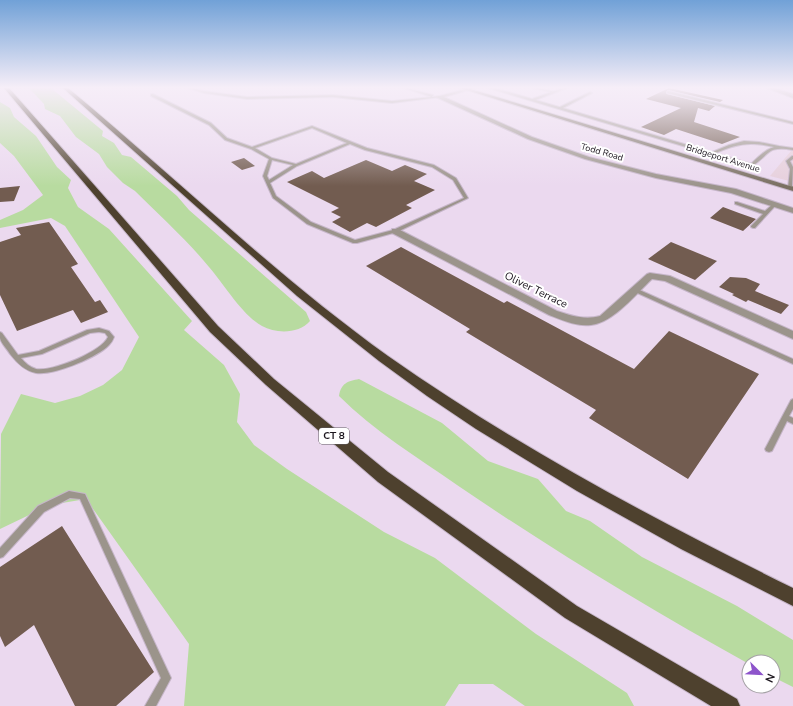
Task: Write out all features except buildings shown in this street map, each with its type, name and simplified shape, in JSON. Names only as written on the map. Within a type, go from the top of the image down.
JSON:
[{"type":"highway","name":"CT 8","points":[[34,121],[214,329],[270,382],[383,477],[571,612],[730,706]]},
{"type":"highway","points":[[105,121],[289,284],[383,358],[504,440],[692,547],[793,597]]},
{"type":"main road","name":"Bridgeport Avenue","points":[[575,121],[792,188]]},
{"type":"street","name":"Todd Road","points":[[492,121],[530,138],[581,156],[649,174],[733,191],[793,211]]},
{"type":"street","points":[[604,121],[752,165]]},
{"type":"street","name":"Oliver Terrace","points":[[395,231],[553,313],[572,320],[591,322],[604,318],[650,276],[667,278],[793,335]]},
{"type":"lane","points":[[204,121],[210,124],[226,139],[252,148],[271,159],[296,165]]},
{"type":"lane","points":[[252,148],[312,127],[349,143],[433,166],[454,178],[466,198],[395,231],[355,242],[309,223],[274,197],[264,176],[271,159]]},
{"type":"lane","points":[[712,153],[742,142],[755,141],[791,149],[793,144]]},
{"type":"lane","points":[[268,182],[296,165],[349,143]]},
{"type":"lane","points":[[752,165],[770,149],[778,147]]},
{"type":"lane","points":[[792,188],[792,169],[788,161],[793,157]]},
{"type":"lane","points":[[736,203],[766,213]]},
{"type":"lane","points":[[753,227],[774,204]]},
{"type":"lane","points":[[635,290],[793,362]]},
{"type":"lane","points":[[0,334],[16,357],[28,368],[38,372],[51,372],[101,349],[108,343],[111,337],[106,332],[99,330],[89,331],[40,353],[16,357]]},
{"type":"lane","points":[[769,449],[793,402]]},
{"type":"lane","points":[[785,417],[793,421]]},
{"type":"lane","points":[[0,554],[42,509],[69,494],[82,496],[166,678],[150,706]]},
{"type":"shaded area","points":[[793,149],[793,182],[770,176],[791,151]]},
{"type":"green space","points":[[0,121],[19,121],[36,136],[57,167],[71,180],[68,188],[78,207],[109,229],[192,321],[184,330],[224,365],[240,394],[237,422],[254,445],[287,469],[384,532],[435,558],[536,634],[627,693],[634,706],[525,706],[493,684],[459,684],[445,706],[184,706],[189,644],[86,499],[50,505],[0,529],[1,434],[21,394],[55,403],[80,396],[103,385],[122,370],[139,337],[65,226],[51,218],[0,228],[0,220],[23,210],[43,195],[14,156],[0,143]]},
{"type":"green space","points":[[64,121],[91,121],[103,131],[102,136],[114,143],[122,155],[131,157],[177,196],[189,210],[306,312],[310,321],[294,330],[280,331],[268,329],[247,315],[201,257],[183,238],[135,191],[123,183],[107,167],[99,154],[76,137]]},
{"type":"green space","points":[[359,379],[442,423],[488,461],[538,479],[566,511],[590,521],[642,557],[737,606],[793,640],[793,687],[781,681],[781,654],[741,654],[741,660],[674,622],[601,578],[528,532],[396,443],[352,409],[339,396],[343,385]]}]
